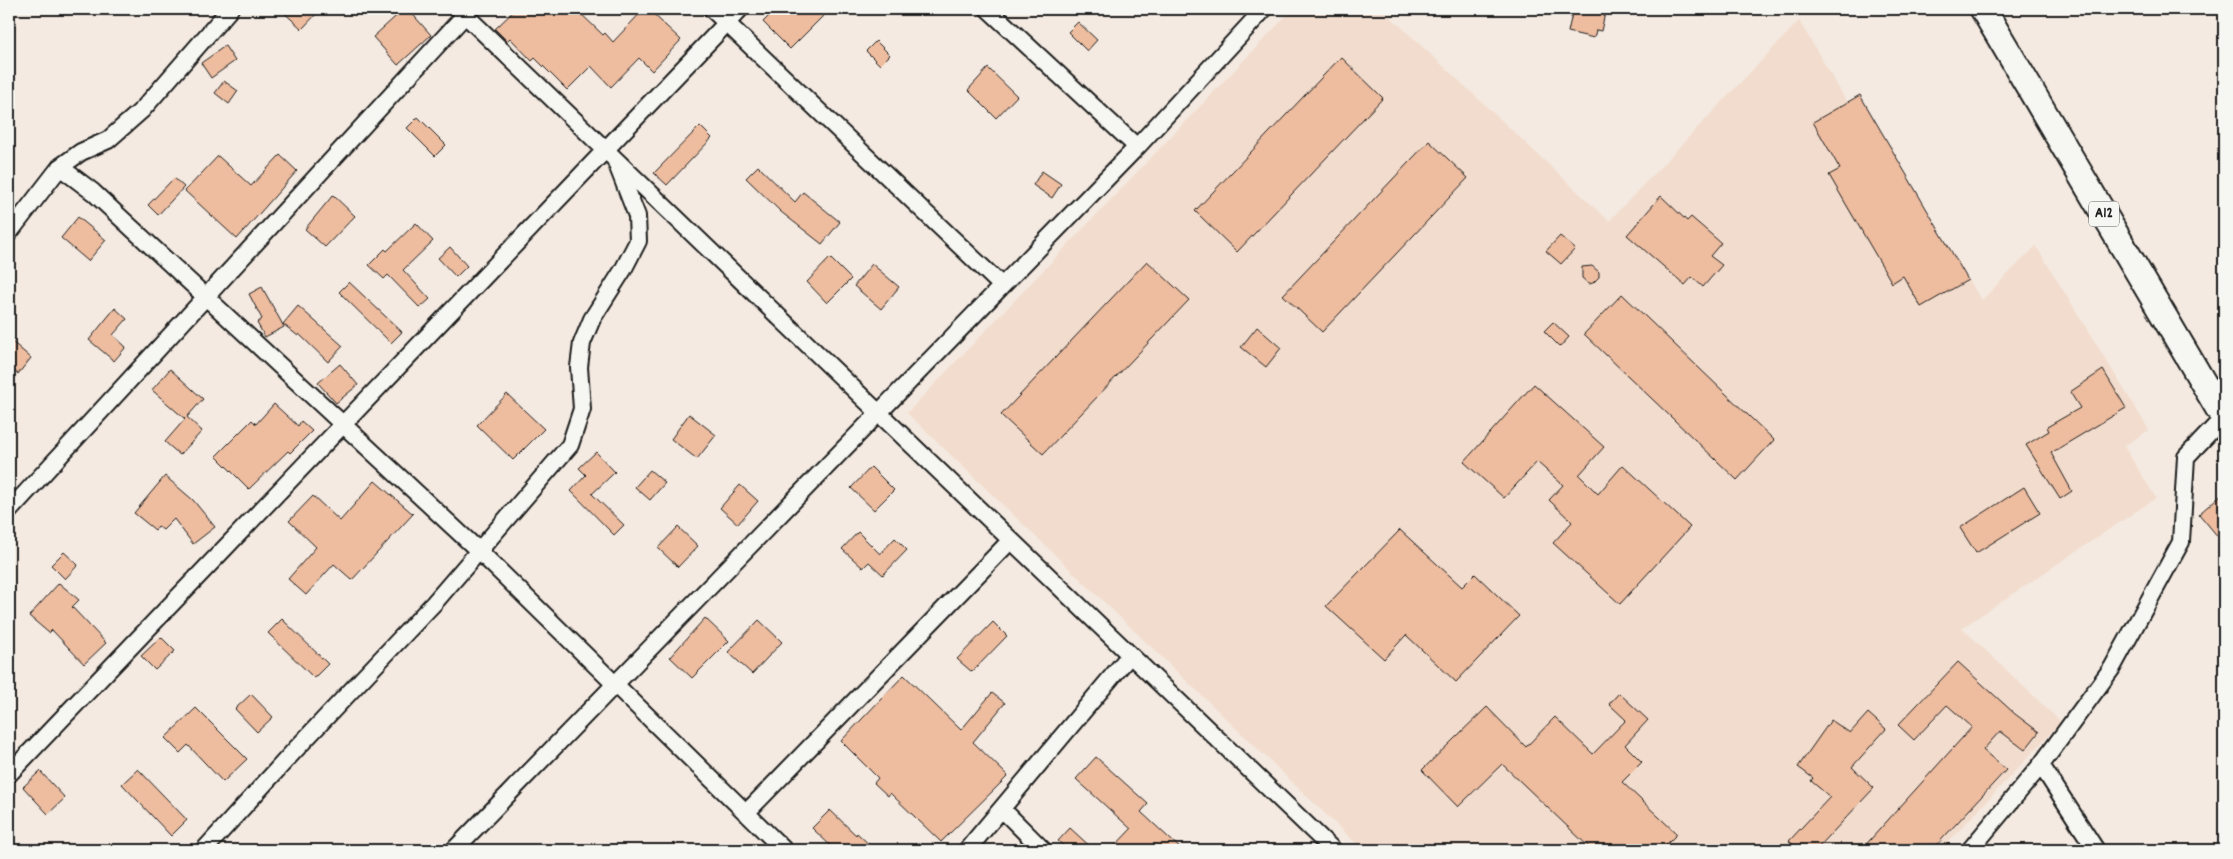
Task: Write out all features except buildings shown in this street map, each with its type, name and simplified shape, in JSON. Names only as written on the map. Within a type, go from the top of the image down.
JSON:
[{"type":"main road","name":"A12","points":[[1983,9],[2224,418]]},
{"type":"street","points":[[9,233],[60,167],[81,152],[108,140],[142,110],[230,9]]},
{"type":"street","points":[[712,9],[1002,286]]},
{"type":"street","points":[[9,774],[342,423],[610,154],[726,22],[740,9]]},
{"type":"street","points":[[454,850],[1137,146],[1264,9]]},
{"type":"street","points":[[993,10],[1137,146]]},
{"type":"street","points":[[9,511],[206,298],[462,12],[1333,850]]},
{"type":"street","points":[[204,850],[434,603],[570,445],[578,426],[582,409],[579,367],[582,343],[592,318],[638,241],[637,216],[610,154]]},
{"type":"street","points":[[60,167],[93,192],[478,551],[784,850]]},
{"type":"street","points":[[1970,850],[2041,765],[2112,668],[2181,542],[2186,457],[2224,418]]},
{"type":"street","points":[[746,813],[1010,540]]},
{"type":"street","points":[[967,850],[1130,654]]},
{"type":"street","points":[[2041,765],[2096,850]]},
{"type":"street","points":[[1002,809],[1043,850]]},
{"type":"shaded area","points":[[1293,9],[1382,9],[1609,221],[1799,21],[1847,102],[1860,95],[1968,280],[1982,300],[2036,246],[2149,430],[2124,446],[2156,498],[1962,628],[2061,722],[1941,850],[1363,850],[907,413]]}]
